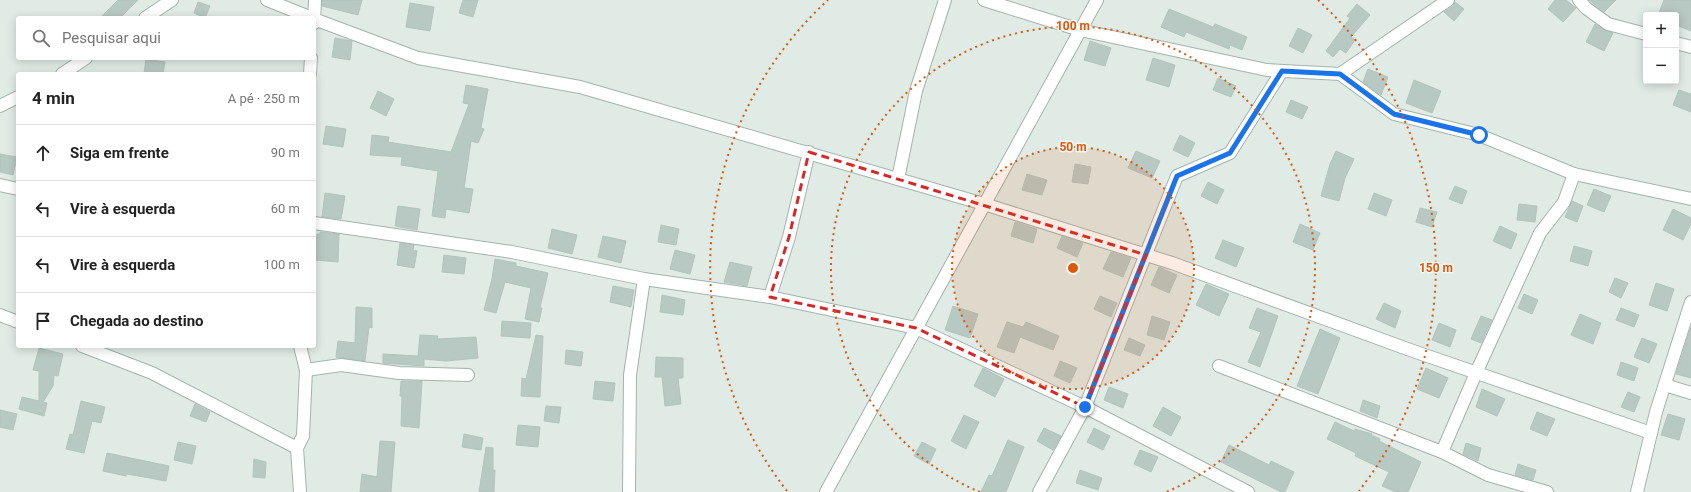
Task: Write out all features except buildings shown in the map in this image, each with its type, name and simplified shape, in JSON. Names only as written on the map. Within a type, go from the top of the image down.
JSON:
[{"type":"street","points":[[148,16],[172,0]]},
{"type":"street","points":[[267,0],[309,16]]},
{"type":"street","points":[[314,16],[315,0]]},
{"type":"street","points":[[898,179],[916,91],[944,0]]},
{"type":"street","points":[[984,0],[1080,30],[1267,70],[1340,74],[1394,114],[1479,135],[1574,174],[1691,199]]},
{"type":"street","points":[[826,492],[1097,0]]},
{"type":"street","points":[[1340,74],[1448,0]]},
{"type":"street","points":[[1578,0],[1586,8],[1608,24],[1643,33]]},
{"type":"street","points":[[316,19],[418,58],[580,87],[809,152],[984,204],[1146,255],[1651,433]]},
{"type":"street","points":[[1679,44],[1691,47]]},
{"type":"street","points":[[65,72],[83,60]]},
{"type":"street","points":[[310,72],[311,60]]},
{"type":"street","points":[[1039,492],[1085,407],[1177,176],[1230,153],[1282,71]]},
{"type":"street","points":[[0,106],[16,98]]},
{"type":"street","points":[[770,297],[789,237],[809,152]]},
{"type":"street","points":[[1442,452],[1476,372],[1540,233],[1564,202],[1574,174]]},
{"type":"street","points":[[0,185],[16,189]]},
{"type":"street","points":[[316,223],[512,252],[644,279],[770,297],[916,328],[1085,407],[1248,492]]},
{"type":"street","points":[[629,492],[630,375],[644,279]]},
{"type":"street","points":[[1638,492],[1651,433],[1691,302]]},
{"type":"street","points":[[0,315],[16,321]]},
{"type":"street","points":[[87,348],[152,373],[297,448]]},
{"type":"street","points":[[300,348],[306,370],[303,436],[297,448],[300,492]]},
{"type":"street","points":[[306,370],[341,365],[398,373],[468,375]]},
{"type":"street","points":[[1219,366],[1442,452],[1488,475],[1547,492]]},
{"type":"street","points":[[1665,385],[1691,393]]},
{"type":"highlighted area","points":[[809,152],[1146,255],[1085,407],[916,328],[770,297],[789,237]]},
{"type":"route","points":[[1085,407],[1177,176],[1230,153],[1282,71],[1340,74],[1394,114],[1479,135]]}]
